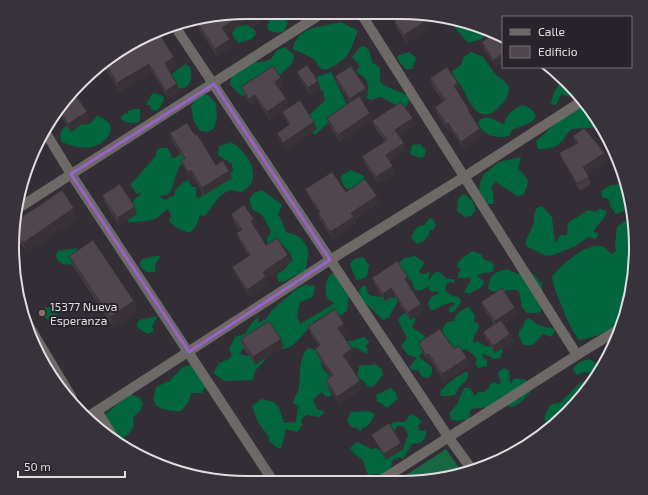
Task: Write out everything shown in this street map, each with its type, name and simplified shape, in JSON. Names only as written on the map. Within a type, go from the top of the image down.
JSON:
[{"type":"street","points":[[23,205],[313,19]]},
{"type":"street","points":[[364,19],[577,355]]},
{"type":"street","points":[[177,30],[449,438],[469,465]]},
{"type":"street","points":[[93,414],[330,260],[464,177],[578,104]]},
{"type":"street","points":[[48,137],[71,174],[270,476]]},
{"type":"street","points":[[388,476],[613,333]]},
{"type":"street","points":[[46,354],[55,369]]},
{"type":"highlighted area","points":[[214,84],[330,260],[189,352],[71,174]]},
{"type":"green space","points":[[269,19],[285,19],[288,23],[284,31],[278,33],[268,30],[267,26]]},
{"type":"green space","points":[[341,22],[358,31],[350,50],[344,59],[339,63],[325,70],[320,68],[314,59],[293,49],[300,35],[305,31],[319,26]]},
{"type":"green space","points":[[247,25],[254,29],[256,34],[252,39],[239,43],[232,34],[234,29]]},
{"type":"green space","points":[[453,25],[486,35],[482,39],[468,43]]},
{"type":"green space","points":[[364,46],[369,50],[372,62],[380,68],[380,82],[410,97],[407,106],[403,109],[383,98],[379,97],[371,100],[366,98],[368,89],[367,82],[364,77],[356,72],[360,66],[352,57],[360,47]]},
{"type":"green space","points":[[285,47],[294,55],[293,62],[270,83],[256,91],[242,96],[230,85],[231,77],[253,62],[264,62],[271,59],[277,50]]},
{"type":"green space","points":[[409,52],[416,58],[412,69],[405,69],[397,56]]},
{"type":"green space","points":[[471,52],[483,57],[496,75],[509,87],[508,95],[504,102],[493,112],[487,114],[481,114],[476,111],[468,100],[452,71],[461,65],[463,58]]},
{"type":"green space","points":[[185,64],[190,67],[191,79],[186,87],[178,88],[169,77]]},
{"type":"green space","points":[[331,72],[347,105],[315,135],[308,129],[310,114],[325,101],[323,91],[317,88],[317,77]]},
{"type":"green space","points":[[560,84],[570,95],[569,97],[561,94],[557,104],[551,104],[555,91]]},
{"type":"green space","points":[[154,93],[163,96],[164,99],[159,109],[155,111],[151,109],[150,105],[147,105],[151,95]]},
{"type":"green space","points":[[202,95],[208,95],[216,103],[217,119],[214,128],[208,132],[200,131],[194,122],[191,106]]},
{"type":"green space","points":[[578,103],[594,127],[573,129],[562,142],[556,146],[538,149],[536,141],[557,123],[559,114]]},
{"type":"green space","points":[[522,105],[530,109],[536,116],[532,122],[512,130],[509,136],[500,137],[490,135],[482,130],[478,122],[487,117],[504,124],[510,113]]},
{"type":"green space","points":[[140,109],[139,122],[129,123],[121,119],[125,113],[128,114],[128,111]]},
{"type":"green space","points":[[97,115],[108,122],[111,130],[107,138],[100,144],[84,148],[72,146],[61,141],[61,133],[66,126],[71,131],[81,124],[91,123]]},
{"type":"green space","points":[[231,142],[241,150],[249,161],[252,167],[252,180],[248,187],[242,192],[229,190],[220,196],[205,216],[200,215],[196,226],[190,233],[177,228],[169,221],[171,215],[168,209],[155,219],[128,222],[128,213],[131,204],[142,193],[137,194],[131,184],[156,156],[156,152],[159,148],[167,148],[172,158],[175,158],[181,153],[186,162],[179,166],[171,191],[167,195],[158,196],[166,200],[169,197],[174,196],[179,186],[188,180],[192,187],[196,187],[196,196],[199,199],[205,189],[224,179],[233,171],[232,164],[218,155],[219,146]]},
{"type":"green space","points":[[420,144],[426,150],[424,157],[420,158],[410,154],[412,145]]},
{"type":"green space","points":[[521,157],[518,168],[528,180],[527,187],[523,195],[517,196],[496,182],[491,187],[494,204],[487,204],[479,190],[484,174],[499,162]]},
{"type":"green space","points":[[351,170],[364,176],[363,184],[357,188],[347,189],[343,185],[341,178],[342,175]]},
{"type":"green space","points":[[620,184],[625,203],[626,209],[624,211],[616,214],[610,206],[609,199],[602,197],[601,191],[611,185]]},
{"type":"green space","points":[[262,190],[282,205],[278,215],[287,233],[298,236],[307,247],[308,251],[306,270],[283,282],[278,281],[277,274],[284,270],[292,260],[290,253],[282,244],[271,250],[267,246],[267,239],[271,231],[262,215],[252,209],[249,199],[254,193]]},
{"type":"green space","points":[[464,194],[471,199],[474,206],[475,211],[471,216],[465,217],[457,211],[458,199]]},
{"type":"green space","points":[[542,206],[552,217],[555,244],[560,235],[567,235],[568,223],[588,210],[596,212],[599,209],[606,210],[607,214],[594,230],[594,233],[597,232],[598,236],[595,239],[588,237],[576,246],[553,255],[546,256],[526,246],[526,240],[534,223],[534,214],[537,208]]},
{"type":"green space","points":[[430,218],[434,220],[436,225],[433,230],[430,230],[426,239],[417,244],[411,238],[414,231],[418,226],[423,226]]},
{"type":"green space","points":[[625,221],[628,222],[629,262],[625,292],[617,321],[615,327],[593,337],[579,340],[565,314],[555,289],[552,276],[568,260],[590,247],[604,247],[611,254],[616,252],[615,243],[617,227]]},
{"type":"green space","points":[[77,248],[73,263],[67,265],[62,264],[58,260],[56,255],[58,251]]},
{"type":"green space","points":[[473,251],[482,255],[484,260],[494,264],[493,272],[483,273],[477,276],[484,281],[483,285],[469,294],[464,292],[471,278],[458,278],[458,274],[461,269],[457,267],[461,259]]},
{"type":"green space","points":[[161,255],[155,265],[156,271],[151,273],[146,272],[142,268],[140,263],[142,259]]},
{"type":"green space","points":[[415,256],[424,262],[419,271],[421,274],[429,272],[430,275],[428,279],[430,279],[434,273],[438,271],[447,279],[454,279],[455,283],[447,283],[445,288],[447,293],[460,298],[461,302],[455,311],[451,313],[449,311],[449,308],[454,305],[454,302],[443,305],[434,310],[430,309],[428,304],[431,297],[438,294],[438,292],[430,291],[428,286],[422,290],[415,290],[411,280],[399,276],[395,267],[404,258]]},
{"type":"green space","points":[[363,257],[369,265],[367,276],[356,280],[350,264],[354,259]]},
{"type":"green space","points":[[507,269],[517,274],[532,273],[542,284],[543,299],[541,311],[537,313],[527,313],[522,307],[519,291],[511,290],[497,292],[488,289],[491,277]]},
{"type":"green space","points":[[331,274],[336,274],[349,296],[347,311],[337,317],[328,316],[320,318],[289,347],[281,349],[283,346],[248,343],[239,354],[248,356],[256,355],[266,359],[255,371],[253,380],[225,381],[213,373],[219,363],[232,356],[229,349],[235,337],[245,334],[251,324],[259,316],[258,323],[266,319],[271,311],[295,290],[304,285],[315,286],[313,297],[300,302],[297,316],[300,324],[334,303],[329,300],[326,294],[327,282]]},
{"type":"green space","points":[[363,286],[366,286],[368,294],[372,296],[397,298],[398,301],[389,317],[383,320],[365,303],[358,294]]},
{"type":"green space","points":[[64,304],[62,310],[57,314],[59,319],[51,321],[46,319],[42,311],[45,308]]},
{"type":"green space","points":[[469,307],[475,316],[474,322],[479,324],[473,343],[477,341],[486,347],[495,345],[500,346],[503,351],[500,358],[493,359],[482,354],[483,358],[487,360],[487,366],[478,368],[475,363],[477,359],[465,349],[461,351],[451,349],[451,343],[442,333],[447,322],[454,321],[459,312]]},
{"type":"green space","points":[[408,313],[416,319],[412,327],[424,336],[429,344],[419,357],[432,367],[432,374],[428,378],[422,377],[418,370],[411,370],[410,366],[417,358],[408,355],[401,346],[407,338],[398,320],[402,314]]},
{"type":"green space","points":[[158,316],[152,326],[154,331],[147,334],[137,327],[139,320]]},
{"type":"green space","points":[[529,318],[538,325],[554,329],[555,332],[551,337],[543,334],[534,344],[530,346],[522,344],[519,337],[519,331],[523,327],[524,322]]},
{"type":"green space","points":[[363,337],[369,342],[366,345],[368,354],[354,347],[350,350],[347,341],[352,341]]},
{"type":"green space","points":[[308,348],[319,351],[322,368],[332,378],[328,387],[332,396],[326,397],[322,392],[313,399],[317,409],[325,412],[319,417],[307,415],[301,419],[302,426],[297,432],[286,429],[281,449],[277,448],[269,441],[269,437],[258,422],[252,406],[261,399],[274,402],[279,408],[284,423],[296,422],[298,406],[293,403],[299,388],[301,362]]},
{"type":"green space","points":[[589,359],[598,363],[590,373],[584,372],[577,375],[573,370],[582,362]]},
{"type":"green space","points":[[196,363],[207,384],[202,393],[191,393],[188,403],[181,411],[162,409],[157,406],[153,400],[156,387],[169,381],[183,367]]},
{"type":"green space","points":[[375,364],[382,369],[383,375],[372,387],[366,386],[365,382],[357,379],[359,366]]},
{"type":"green space","points":[[504,368],[509,371],[510,383],[512,383],[513,379],[525,379],[532,390],[521,402],[513,407],[507,406],[507,396],[504,396],[490,406],[470,410],[469,419],[460,421],[452,420],[449,413],[456,406],[464,388],[470,388],[475,396],[478,392],[484,392],[489,388],[490,384],[495,382],[498,385],[501,382],[498,372]]},
{"type":"green space","points":[[465,372],[468,373],[467,378],[455,395],[441,396],[440,392],[445,386]]},
{"type":"green space","points":[[587,380],[582,387],[562,409],[547,423],[544,420],[550,405],[561,402],[581,382]]},
{"type":"green space","points":[[391,388],[396,393],[398,399],[387,408],[377,401],[376,395]]},
{"type":"green space","points":[[130,394],[140,398],[143,404],[140,411],[133,417],[134,426],[131,431],[126,436],[121,437],[116,434],[105,415]]},
{"type":"green space","points":[[368,411],[375,414],[370,423],[362,428],[361,432],[357,428],[351,427],[347,420],[351,412]]},
{"type":"green space","points":[[413,414],[422,421],[418,426],[420,431],[427,430],[425,438],[420,443],[412,444],[403,459],[400,457],[393,460],[390,471],[384,475],[368,475],[362,459],[354,454],[350,448],[357,442],[371,449],[376,448],[380,450],[386,460],[403,449],[408,435],[403,427],[397,426],[395,431],[390,424],[395,422],[405,422],[409,416]]},
{"type":"green space","points":[[446,449],[459,468],[445,472],[405,476]]},
{"type":"building","points":[[236,19],[222,28],[230,39],[215,49],[198,24]]},
{"type":"building","points":[[397,19],[415,19],[426,21],[404,35],[394,21]]},
{"type":"building","points":[[160,36],[174,57],[165,63],[177,84],[166,91],[149,64],[117,83],[107,67],[133,50]]},
{"type":"building","points":[[490,37],[502,43],[502,55],[493,60],[482,42]]},
{"type":"building","points":[[307,65],[318,81],[308,88],[297,72]]},
{"type":"building","points":[[273,66],[281,78],[275,82],[286,99],[267,112],[255,95],[249,99],[241,87]]},
{"type":"building","points":[[351,66],[366,88],[350,99],[335,76]]},
{"type":"building","points":[[447,67],[458,83],[454,86],[480,129],[461,142],[448,123],[446,124],[435,107],[445,100],[430,78]]},
{"type":"building","points":[[77,96],[87,112],[68,124],[62,115]]},
{"type":"building","points":[[359,96],[370,113],[338,135],[327,118]]},
{"type":"building","points":[[300,100],[314,122],[283,143],[277,133],[290,124],[282,112]]},
{"type":"building","points":[[401,102],[413,118],[395,130],[404,143],[386,155],[393,166],[376,177],[362,156],[387,140],[372,121]]},
{"type":"building","points":[[187,123],[195,135],[197,134],[216,165],[223,161],[229,171],[202,188],[191,170],[188,172],[181,160],[185,158],[170,133]]},
{"type":"building","points":[[584,128],[605,153],[583,167],[589,177],[577,184],[559,153],[578,143],[573,136]]},
{"type":"building","points":[[332,172],[346,192],[365,179],[377,196],[351,213],[354,217],[330,232],[318,213],[320,212],[305,189]]},
{"type":"building","points":[[120,184],[135,207],[117,218],[102,195]]},
{"type":"building","points":[[62,190],[74,208],[23,243],[19,237],[21,218]]},
{"type":"building","points":[[244,205],[254,219],[251,221],[266,245],[277,238],[288,255],[263,272],[266,277],[247,290],[232,267],[250,255],[236,233],[242,230],[231,214]]},
{"type":"building","points":[[93,240],[134,301],[110,317],[69,256]]},
{"type":"building","points":[[397,261],[408,277],[405,279],[421,304],[408,313],[391,288],[383,294],[372,278]]},
{"type":"building","points":[[502,288],[515,308],[495,321],[481,302]]},
{"type":"building","points":[[335,309],[344,324],[338,328],[352,349],[343,355],[360,381],[337,397],[326,380],[333,375],[315,349],[320,345],[308,327]]},
{"type":"building","points":[[501,320],[510,334],[493,346],[483,332]]},
{"type":"building","points":[[269,321],[281,339],[253,357],[241,339]]},
{"type":"building","points":[[440,329],[454,349],[459,346],[467,358],[442,374],[429,354],[426,355],[418,343]]},
{"type":"building","points":[[389,423],[401,443],[384,454],[371,435]]},
{"type":"place","name":"15377 Nueva Esperanza","points":[[42,313]]}]
